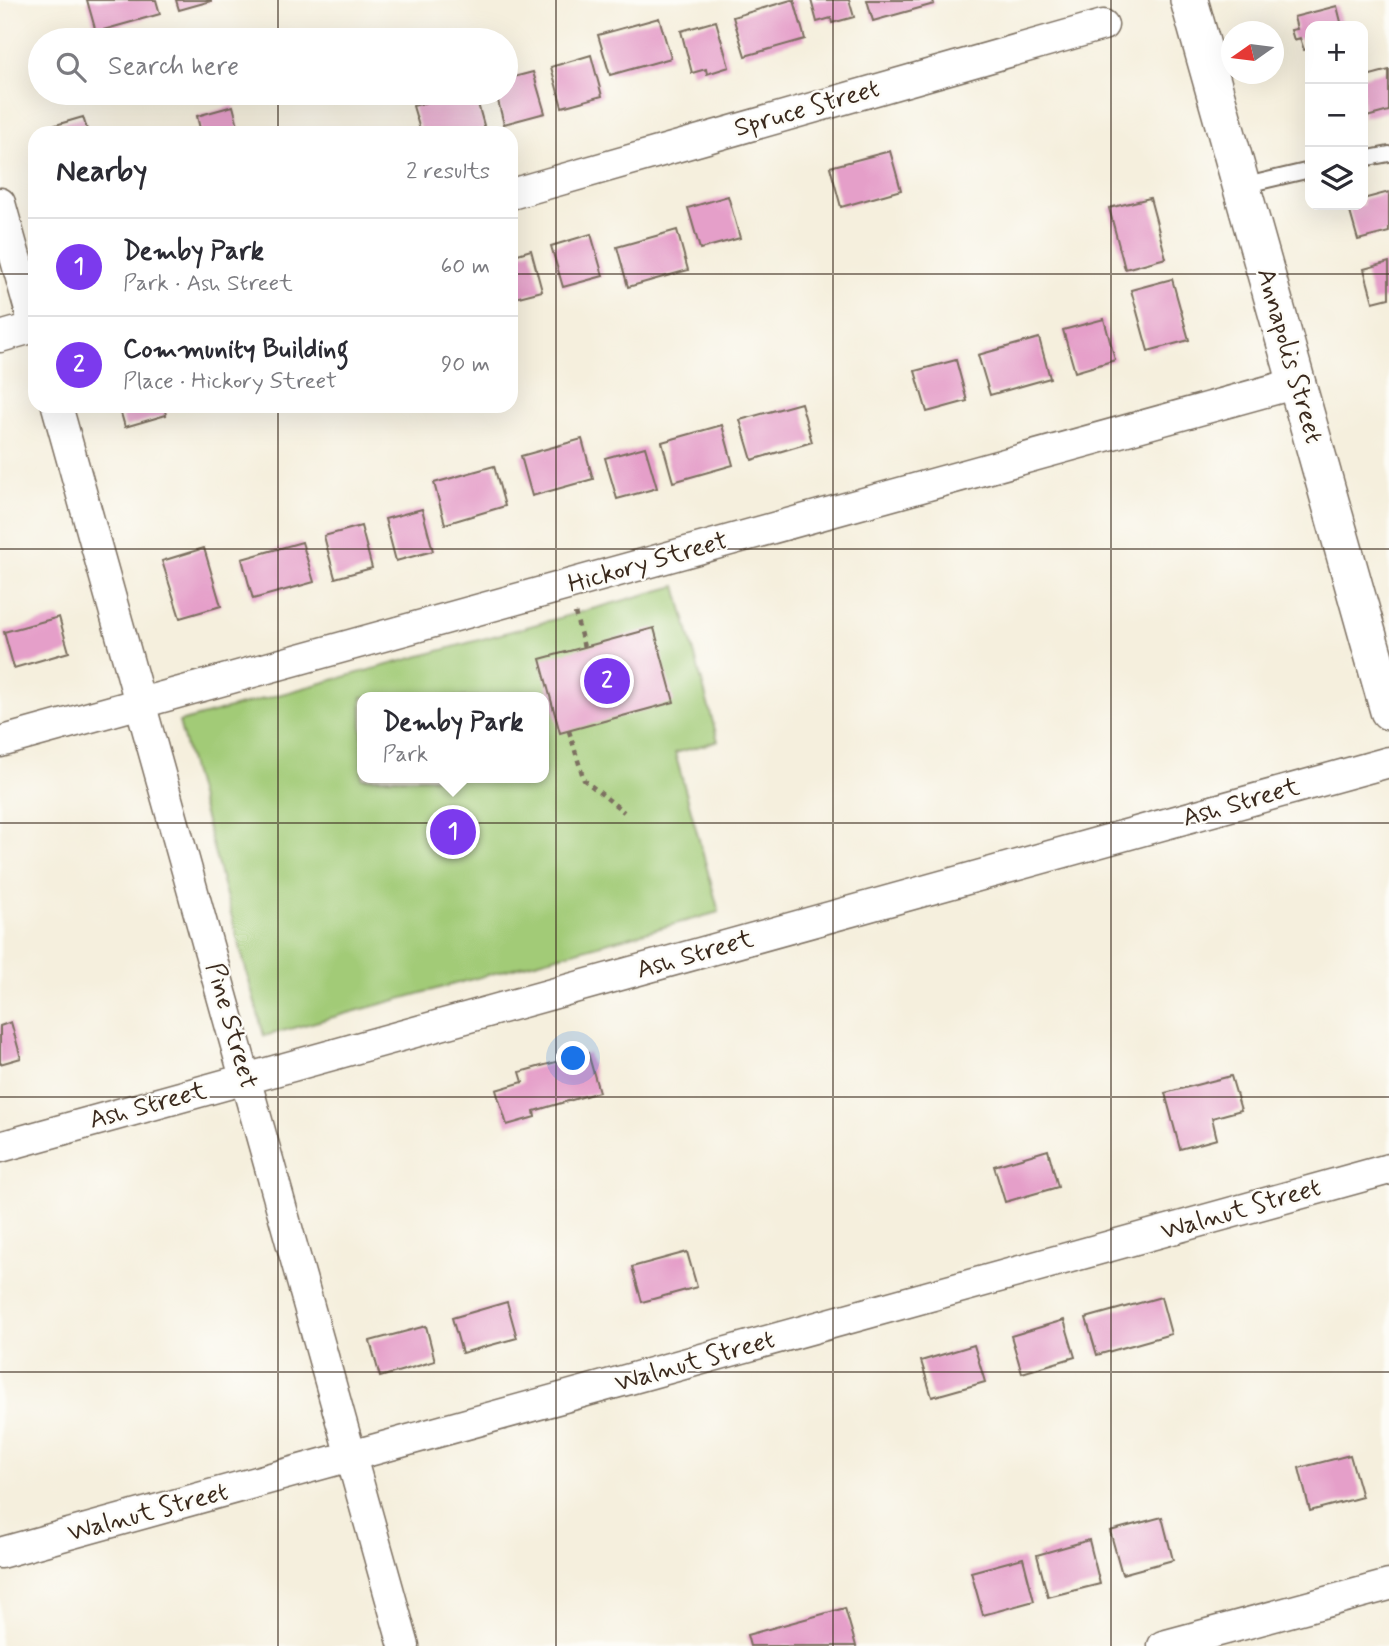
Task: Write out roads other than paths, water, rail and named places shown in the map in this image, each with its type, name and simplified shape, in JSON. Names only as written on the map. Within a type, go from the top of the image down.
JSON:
[{"type":"street","name":"Annapolis Street","points":[[1189,0],[1389,711]]},
{"type":"street","name":"Spruce Street","points":[[518,192],[1103,24]]},
{"type":"street","points":[[0,203],[28,302]]},
{"type":"street","points":[[0,337],[28,329]]},
{"type":"street","name":"Hickory Street","points":[[0,742],[1297,383]]},
{"type":"street","name":"Pine Street","points":[[59,413],[404,1646]]},
{"type":"street","name":"Ash Street","points":[[0,1147],[1389,762]]},
{"type":"street","name":"Walnut Street","points":[[0,1553],[1389,1169]]},
{"type":"street","points":[[1163,1646],[1389,1585]]},
{"type":"lane","points":[[1368,158],[1389,154]]},
{"type":"lane","points":[[1241,186],[1305,171]]},
{"type":"place","name":"Community Building","points":[[607,681]]},
{"type":"place","name":"Demby Park","points":[[453,832]]}]
